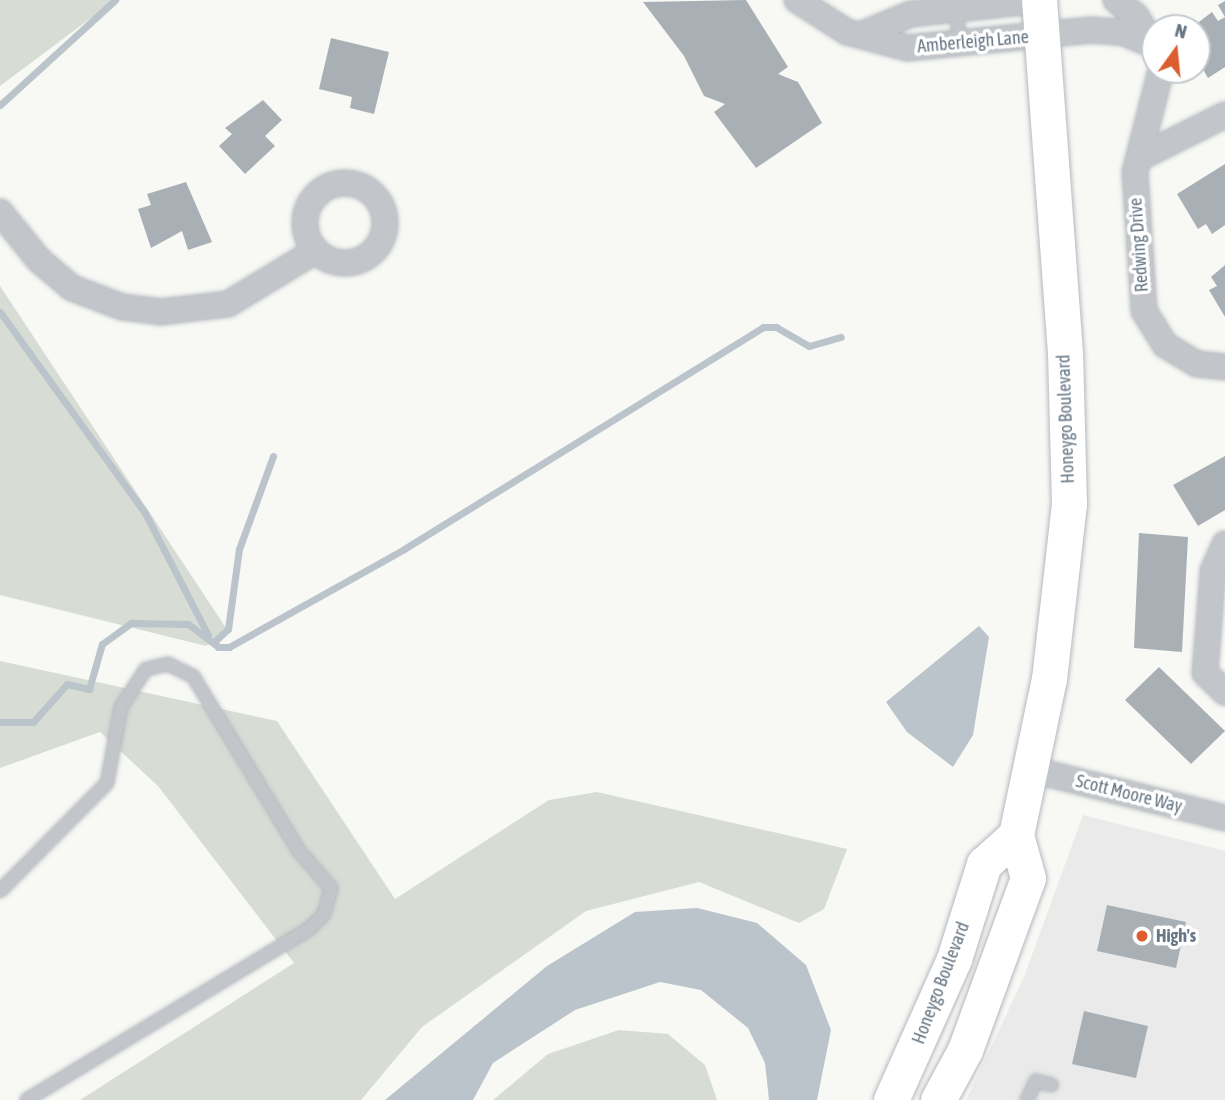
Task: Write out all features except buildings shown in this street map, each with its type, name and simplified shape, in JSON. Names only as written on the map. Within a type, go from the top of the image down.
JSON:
[{"type":"main road","name":"Honeygo Boulevard","points":[[891,1100],[954,959],[984,864],[1016,835],[1033,770],[1069,504],[1040,0]]},
{"type":"main road","points":[[937,1100],[965,1050],[1028,878],[1016,835]]},
{"type":"street","name":"Amberleigh Lane","points":[[797,0],[822,20],[906,48],[1042,35]]},
{"type":"street","name":"Amberleigh Lane","points":[[865,33],[911,14],[1040,0]]},
{"type":"street","points":[[1115,0],[1136,16],[1141,24]]},
{"type":"street","points":[[1042,35],[1112,31],[1141,41]]},
{"type":"street","name":"Redwing Drive","points":[[1158,84],[1135,172],[1144,311],[1165,345],[1197,364],[1225,368]]},
{"type":"street","points":[[1139,158],[1225,116]]},
{"type":"street","points":[[0,212],[39,260],[72,288],[122,307],[160,312],[228,304],[315,251]]},
{"type":"street","points":[[1225,544],[1213,571],[1205,673],[1225,692]]},
{"type":"street","name":"Scott Moore Way","points":[[1033,770],[1225,818]]},
{"type":"lane","points":[[956,10],[960,44]]},
{"type":"lane","points":[[0,891],[107,783],[121,707],[146,669],[168,664],[193,676],[299,851],[331,888],[324,914],[309,929],[27,1100]]},
{"type":"lane","points":[[1027,1100],[1036,1082],[1052,1085]]},
{"type":"shaded area","points":[[0,0],[115,0],[0,86]]},
{"type":"shaded area","points":[[0,286],[228,631],[206,646],[0,595]]},
{"type":"shaded area","points":[[979,626],[989,637],[973,735],[953,767],[907,732],[886,702]]},
{"type":"shaded area","points":[[0,661],[277,721],[395,899],[549,800],[597,792],[847,849],[824,909],[799,923],[699,882],[586,911],[422,1027],[361,1100],[80,1100],[294,963],[158,786],[100,732],[0,768]]},
{"type":"shaded area","points":[[1083,815],[1225,851],[1225,1100],[966,1100],[1024,977]]},
{"type":"shaded area","points":[[697,908],[757,923],[806,965],[831,1030],[817,1100],[769,1100],[765,1063],[748,1028],[701,990],[660,982],[575,1010],[493,1063],[473,1100],[385,1100],[547,966],[635,912]]},
{"type":"shaded area","points":[[619,1030],[668,1034],[705,1065],[717,1100],[493,1100],[548,1054]]},
{"type":"waterway","points":[[0,105],[115,0]]},
{"type":"waterway","points":[[0,312],[145,513],[208,635]]},
{"type":"waterway","points":[[0,722],[33,722],[67,684],[89,689],[102,644],[131,623],[188,624],[218,647],[229,647],[404,549],[763,327],[776,327],[809,346],[841,337]]},
{"type":"waterway","points":[[214,642],[228,629],[239,549],[273,456]]},
{"type":"place","name":"High's","points":[[1142,936]]}]
